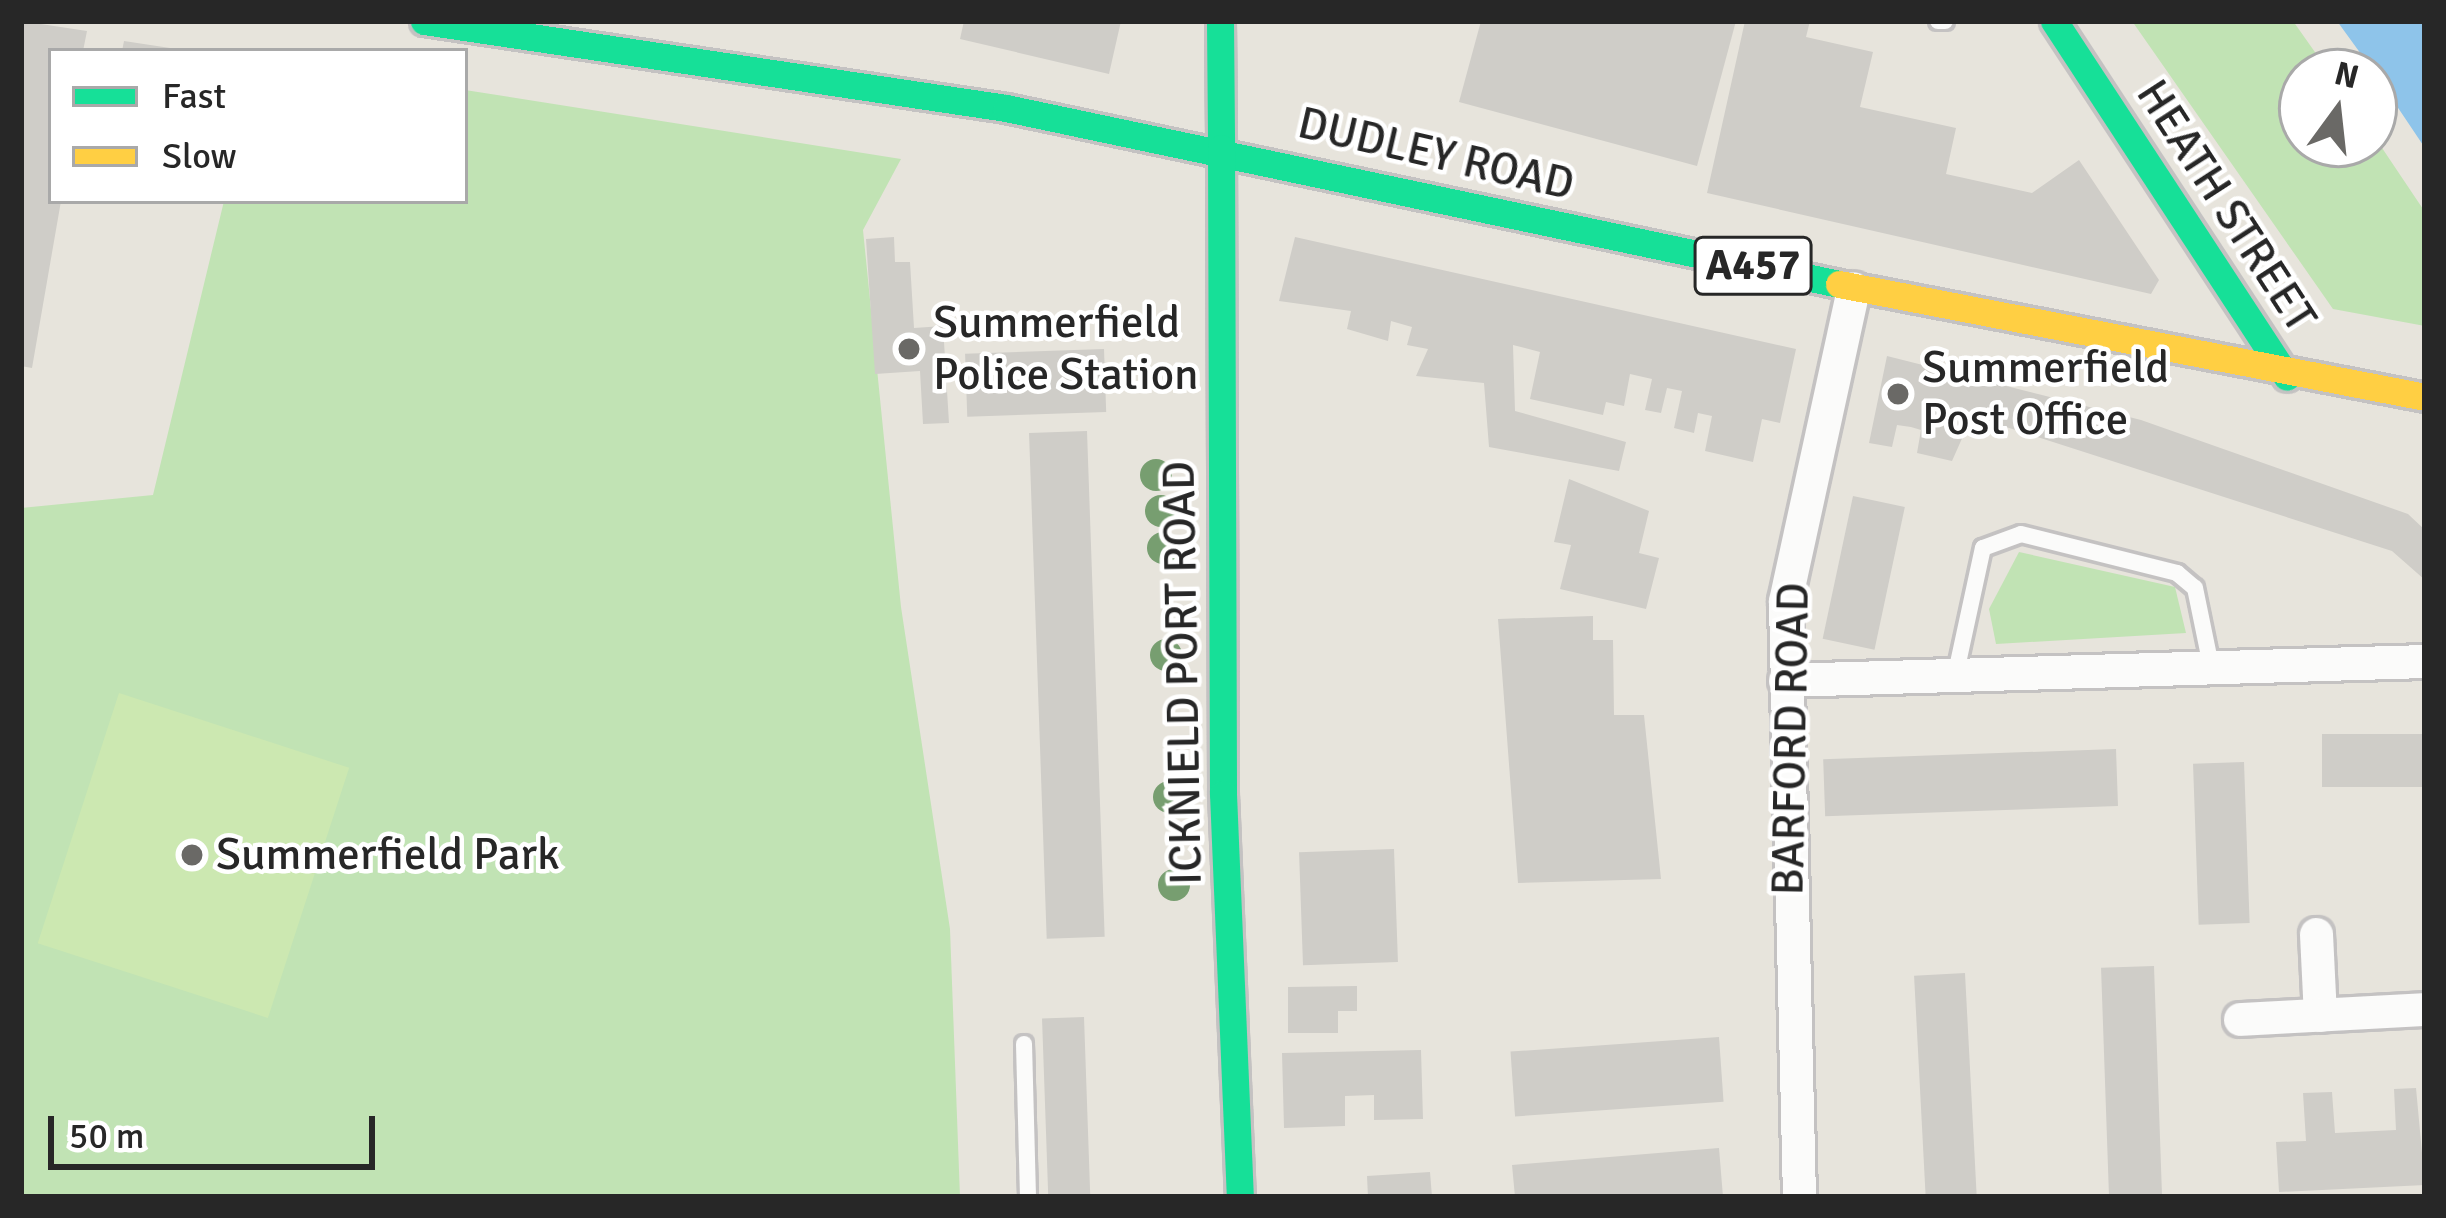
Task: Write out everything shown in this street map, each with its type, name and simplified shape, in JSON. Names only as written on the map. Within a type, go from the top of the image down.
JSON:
[{"type":"main road","name":"DUDLEY ROAD","points":[[424,21],[1221,148],[1853,288],[2287,377],[2425,397]]},
{"type":"main road","name":"ICKNIELD PORT ROAD","points":[[1220,21],[1223,794],[1240,1197]]},
{"type":"main road","name":"HEATH STREET","points":[[2054,21],[2287,377]]},
{"type":"street","name":"BARFORD ROAD","points":[[1799,1197],[1786,601],[1853,288]]},
{"type":"street","points":[[1785,680],[2425,661]]},
{"type":"street","points":[[2316,934],[2320,1015]]},
{"type":"street","points":[[2240,1019],[2425,1009]]},
{"type":"lane","points":[[1954,678],[1983,548],[2020,535],[2177,574],[2195,588],[2211,666]]},
{"type":"lane","points":[[1024,1044],[1028,1197]]},
{"type":"green space","points":[[2132,21],[2293,21],[2312,48],[2278,48],[2278,168],[2395,168],[2425,212],[2425,326],[2333,309]]},
{"type":"green space","name":"Summerfield Park","points":[[468,90],[901,159],[863,230],[901,607],[950,929],[960,1197],[21,1197],[21,508],[153,495],[223,204],[468,204]]},
{"type":"green space","points":[[2019,552],[2175,587],[2186,633],[1996,644],[1989,609]]},
{"type":"green space","name":"Summerfield Park","points":[[119,693],[349,768],[268,1018],[38,943]]},
{"type":"water","points":[[2337,21],[2425,21],[2425,148],[2398,108],[2398,48],[2357,48]]},
{"type":"building","points":[[21,21],[87,31],[84,48],[48,48],[48,204],[60,204],[32,368],[21,366]]},
{"type":"building","points":[[964,21],[1121,21],[1109,74],[960,39]]},
{"type":"building","points":[[1481,21],[1736,21],[1697,166],[1459,102]]},
{"type":"building","points":[[1745,21],[1810,21],[1806,37],[1873,52],[1860,107],[1956,128],[1946,174],[2032,193],[2079,160],[2159,280],[2151,294],[1707,193]]},
{"type":"building","points":[[124,41],[170,48],[123,48]]},
{"type":"building","name":"Summerfield Police Station","points":[[894,237],[895,262],[910,262],[914,328],[943,326],[949,423],[923,424],[920,371],[875,374],[866,239]]},
{"type":"building","points":[[1295,237],[1796,349],[1780,423],[1762,419],[1753,462],[1705,451],[1712,416],[1698,413],[1694,433],[1674,428],[1682,391],[1667,388],[1661,413],[1645,410],[1652,379],[1630,374],[1624,406],[1606,402],[1603,415],[1530,399],[1540,352],[1513,345],[1515,411],[1626,442],[1619,471],[1489,447],[1484,383],[1416,376],[1428,349],[1407,345],[1412,327],[1391,321],[1388,341],[1347,329],[1351,311],[1279,301]]},
{"type":"building","points":[[1104,349],[1106,412],[967,417],[965,354]]},
{"type":"building","points":[[1887,356],[2141,420],[2408,514],[2425,530],[2425,580],[2392,551],[1972,416],[1952,461],[1917,453],[1921,430],[1911,427],[1897,425],[1892,447],[1869,443]]},
{"type":"building","points":[[1087,431],[1105,937],[1047,939],[1029,433]]},
{"type":"building","points":[[1569,479],[1649,511],[1639,553],[1659,558],[1646,609],[1560,589],[1571,545],[1554,542]]},
{"type":"building","points":[[1853,496],[1905,507],[1874,650],[1823,639]]},
{"type":"building","points":[[1593,616],[1593,640],[1613,640],[1614,715],[1644,715],[1661,879],[1518,883],[1498,619]]},
{"type":"building","points":[[2322,734],[2425,734],[2425,787],[2322,787]]},
{"type":"building","points":[[2116,749],[2118,806],[1825,816],[1823,759]]},
{"type":"building","points":[[2244,762],[2250,923],[2199,925],[2193,764]]},
{"type":"building","points":[[1394,849],[1398,962],[1303,965],[1299,852]]},
{"type":"building","points":[[2154,966],[2162,1197],[2109,1197],[2101,968]]},
{"type":"building","points":[[1965,973],[1977,1197],[1926,1197],[1914,976]]},
{"type":"building","points":[[1357,986],[1357,1011],[1338,1011],[1338,1033],[1288,1033],[1288,987]]},
{"type":"building","points":[[1084,1017],[1090,1197],[1048,1197],[1042,1018]]},
{"type":"building","points":[[1719,1037],[1724,1102],[1515,1116],[1511,1052]]},
{"type":"building","points":[[1421,1050],[1423,1119],[1374,1120],[1374,1095],[1345,1096],[1345,1126],[1284,1128],[1282,1053]]},
{"type":"building","points":[[2416,1088],[2425,1185],[2279,1192],[2276,1142],[2306,1141],[2303,1093],[2332,1092],[2335,1133],[2396,1130],[2394,1089]]},
{"type":"building","points":[[1719,1148],[1723,1197],[1515,1197],[1512,1165]]},
{"type":"building","points":[[1430,1172],[1432,1197],[1368,1197],[1367,1176]]},
{"type":"traffic: fast","points":[[424,21],[1006,108],[1839,284]]},
{"type":"traffic: fast","points":[[1220,21],[1221,148]]},
{"type":"traffic: fast","points":[[2054,21],[2287,377]]},
{"type":"traffic: fast","points":[[1221,148],[1223,794],[1240,1197]]},
{"type":"traffic: slow","points":[[1839,284],[2425,397]]},
{"type":"place","name":"Summerfield Police Station","points":[[909,349]]},
{"type":"place","name":"Summerfield Post Office","points":[[1898,394]]},
{"type":"place","name":"Summerfield Park","points":[[192,855]]}]
